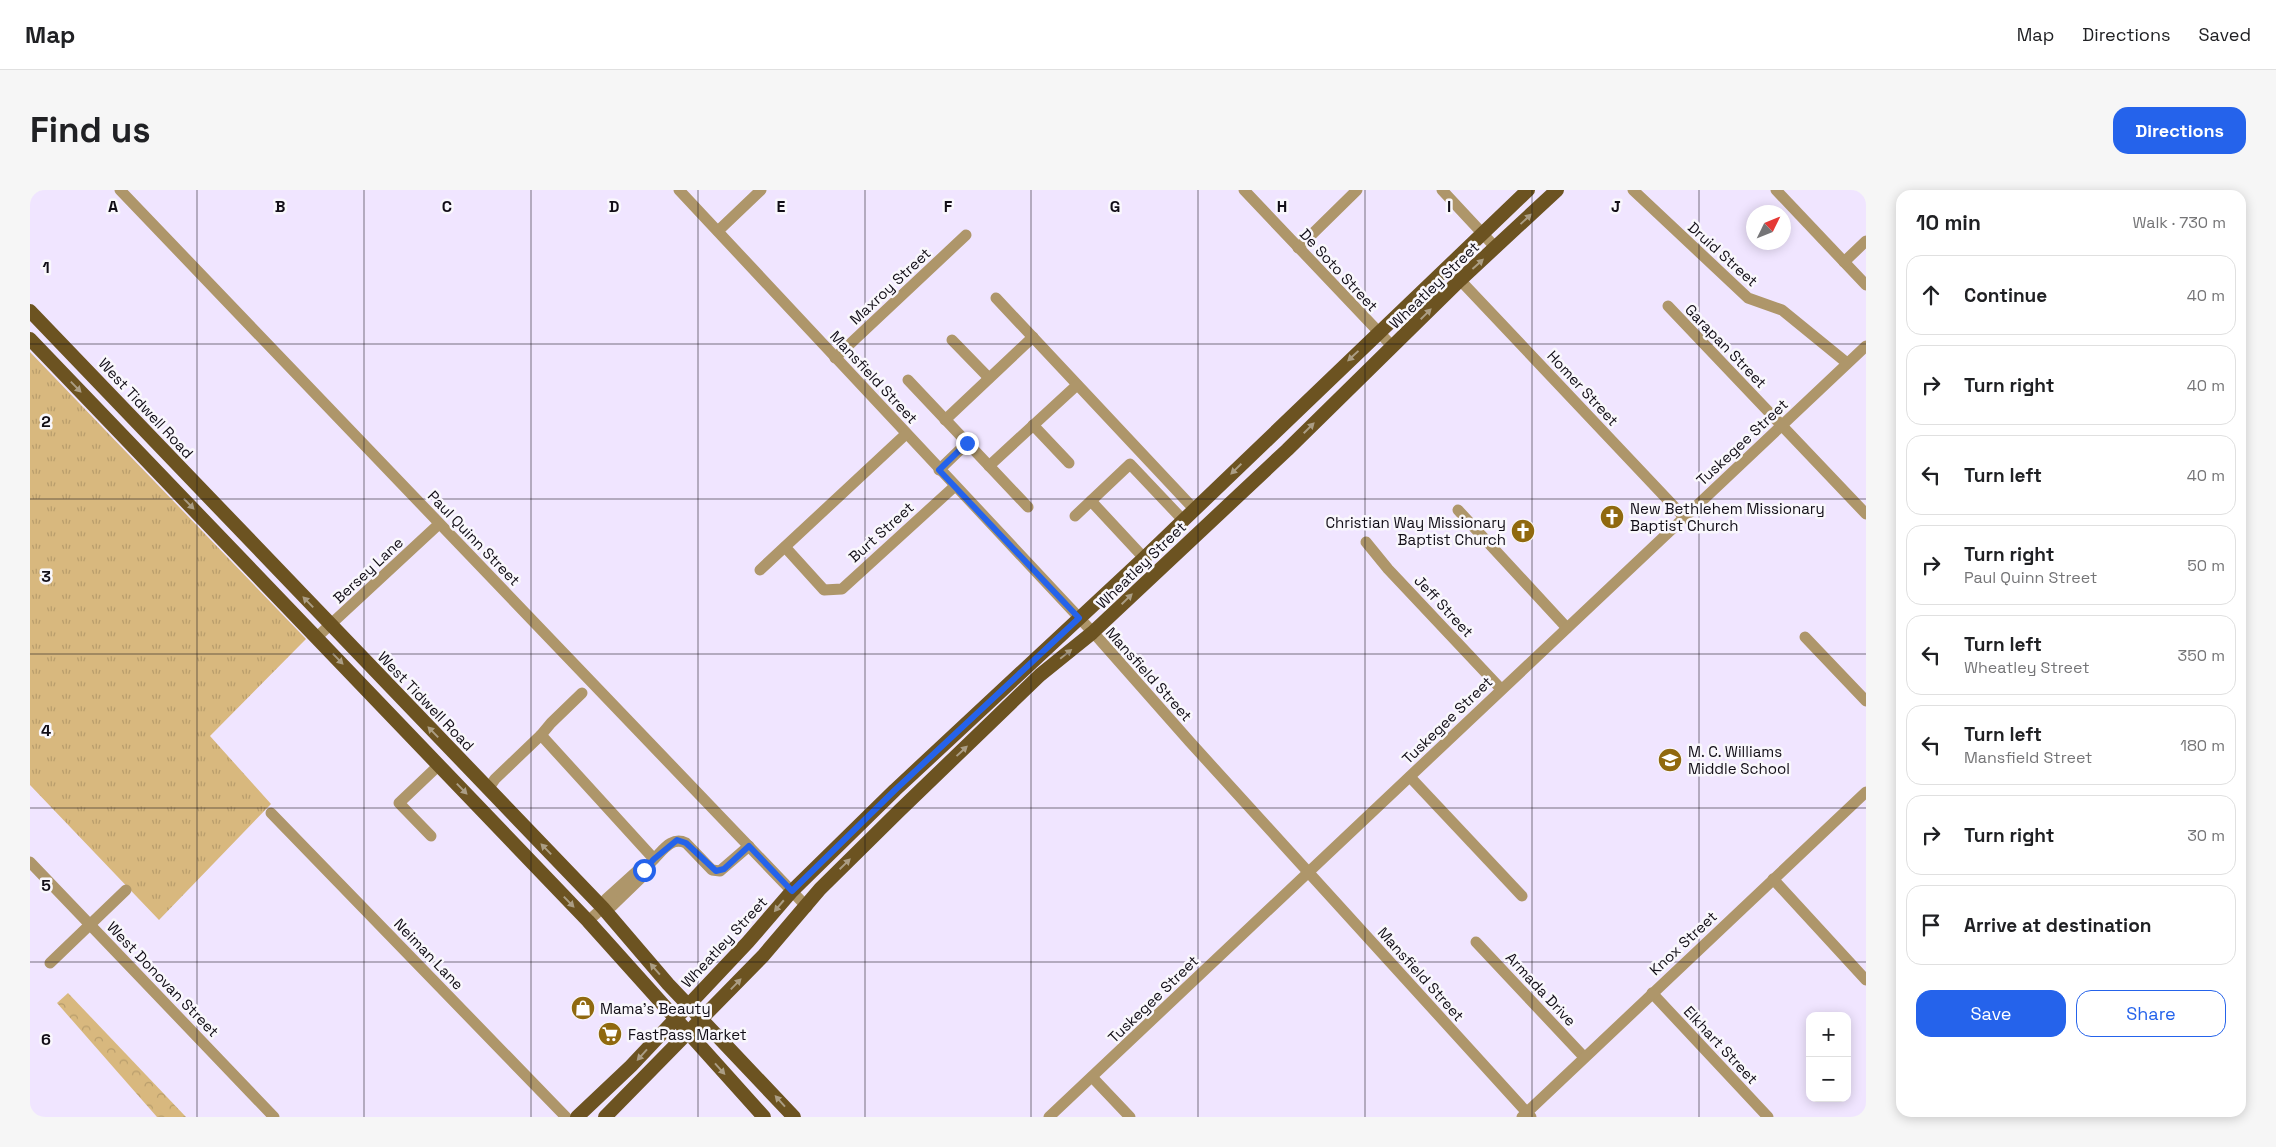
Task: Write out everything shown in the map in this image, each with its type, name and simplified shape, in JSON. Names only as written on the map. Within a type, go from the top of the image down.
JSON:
[{"type":"main road","name":"Wheatley Street","points":[[577,1117],[631,1066],[748,942],[792,891],[886,798],[1144,558],[1528,190]]},
{"type":"main road","name":"Wheatley Street","points":[[604,1117],[644,1079],[763,956],[807,907],[820,889],[899,811],[995,721],[1040,675],[1092,633],[1294,443],[1460,280],[1557,190]]},
{"type":"main road","name":"West Tidwell Road","points":[[30,310],[418,716],[491,784],[605,906],[688,1005],[794,1117]]},
{"type":"main road","points":[[30,339],[588,921],[764,1117]]},
{"type":"main road","points":[[62,372],[79,361]]},
{"type":"main road","points":[[1279,427],[1294,443]]},
{"type":"main road","points":[[1183,520],[1196,534]]},
{"type":"main road","points":[[230,547],[246,537]]},
{"type":"main road","points":[[982,707],[995,721]]},
{"type":"main road","points":[[406,730],[418,716]]},
{"type":"main road","points":[[886,798],[899,811]]},
{"type":"street","name":"Paul Quinn Street","points":[[120,190],[807,907]]},
{"type":"street","name":"Mansfield Street","points":[[679,190],[1079,618],[1526,1116]]},
{"type":"street","points":[[718,231],[761,190]]},
{"type":"street","name":"De Soto Street","points":[[1244,190],[1393,347]]},
{"type":"street","points":[[1298,248],[1357,190]]},
{"type":"street","points":[[1442,190],[1496,248]]},
{"type":"street","name":"Druid Street","points":[[1634,190],[1748,298],[1782,310],[1847,363]]},
{"type":"street","points":[[1784,193],[1866,285]]},
{"type":"street","name":"Maxroy Street","points":[[836,358],[966,235]]},
{"type":"street","points":[[1844,262],[1866,241]]},
{"type":"street","name":"Homer Street","points":[[1460,280],[1684,517]]},
{"type":"street","points":[[996,298],[1194,510]]},
{"type":"street","name":"Garapan Street","points":[[1668,306],[1866,514]]},
{"type":"street","points":[[945,420],[1033,337]]},
{"type":"street","points":[[952,340],[989,378]]},
{"type":"street","name":"Tuskegee Street","points":[[1049,1117],[1866,346]]},
{"type":"street","points":[[908,380],[1028,508]]},
{"type":"street","points":[[989,466],[1077,384]]},
{"type":"street","points":[[1033,425],[1069,463]]},
{"type":"street","points":[[760,570],[906,434]]},
{"type":"street","points":[[939,470],[967,443]]},
{"type":"street","points":[[1075,516],[1130,464],[1183,520]]},
{"type":"street","name":"Burt Street","points":[[784,547],[824,590],[842,588],[955,486]]},
{"type":"street","points":[[1091,501],[1144,558]]},
{"type":"street","points":[[1458,510],[1567,628]]},
{"type":"street","name":"Bersey Lane","points":[[316,636],[439,524]]},
{"type":"street","name":"Jeff Street","points":[[1366,542],[1388,569],[1501,689]]},
{"type":"street","points":[[1805,637],[1866,701]]},
{"type":"street","points":[[491,784],[582,693]]},
{"type":"street","points":[[541,736],[654,859]]},
{"type":"street","points":[[431,836],[399,803],[439,765]]},
{"type":"street","points":[[1410,777],[1522,896]]},
{"type":"street","name":"Knox Street","points":[[1526,1116],[1584,1057],[1773,880],[1864,799]]},
{"type":"street","name":"Neiman Lane","points":[[270,813],[566,1117]]},
{"type":"street","points":[[588,921],[605,906],[612,906],[642,877],[644,870],[672,842],[681,840],[712,870],[720,870],[749,846]]},
{"type":"street","name":"West Donovan Street","points":[[30,862],[274,1117]]},
{"type":"street","points":[[1773,880],[1866,980]]},
{"type":"street","points":[[50,963],[126,890]]},
{"type":"street","name":"Armada Drive","points":[[1476,942],[1584,1057]]},
{"type":"street","name":"Elkhart Street","points":[[1652,994],[1768,1117]]},
{"type":"street","points":[[1092,1077],[1130,1117]]},
{"type":"green space","points":[[30,352],[306,639],[210,736],[271,804],[159,920],[30,785]]},
{"type":"green space","points":[[68,993],[186,1117],[157,1117],[57,1003]]},
{"type":"place","name":"New Bethlehem Missionary Baptist Church","points":[[1612,517]]},
{"type":"place","name":"Christian Way Missionary Baptist Church","points":[[1523,531]]},
{"type":"place","name":"M. C. Williams Middle School","points":[[1670,760]]},
{"type":"place","name":"Mama's Beauty","points":[[583,1008]]},
{"type":"place","name":"FastPass Market","points":[[610,1034]]},
{"type":"route","points":[[644,870],[672,842],[677,840],[686,843],[712,870],[716,871],[724,869],[749,846],[792,891],[982,707],[1079,618],[939,470],[967,443]]}]
